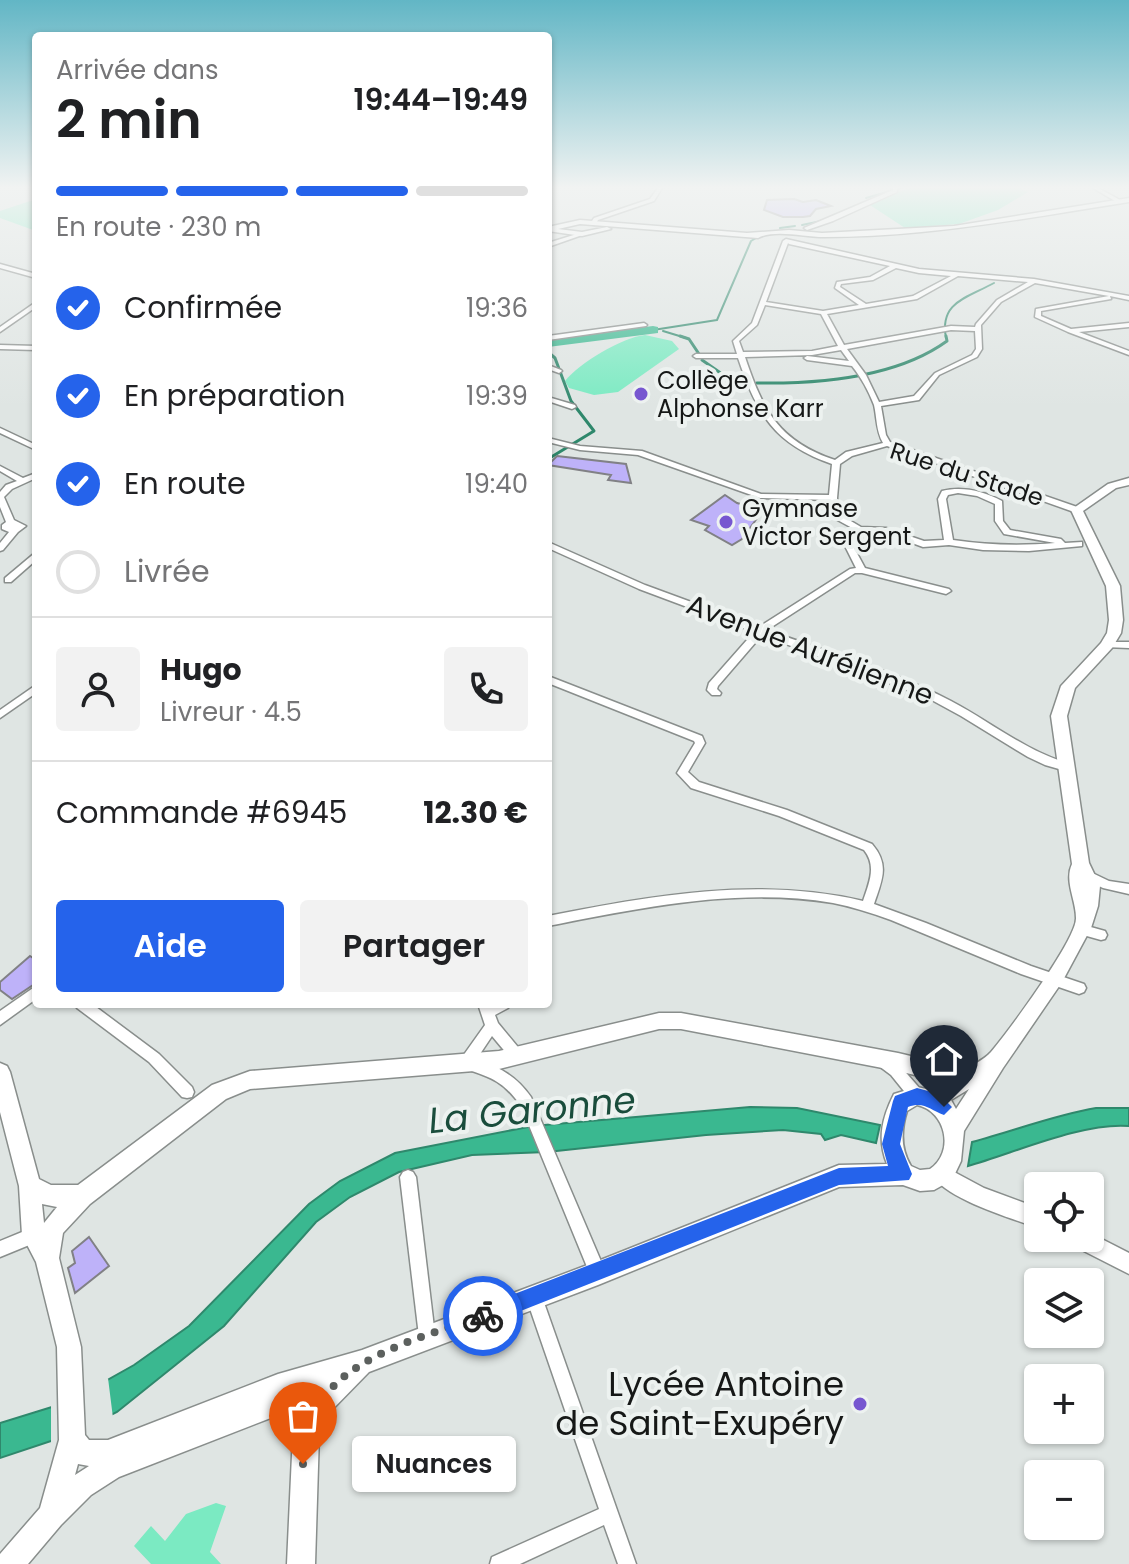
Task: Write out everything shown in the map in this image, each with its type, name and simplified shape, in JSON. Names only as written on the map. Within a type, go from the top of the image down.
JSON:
[{"type":"main road","points":[[954,1128],[971,1108],[997,1061],[1052,981],[1082,923],[1091,898],[1083,870],[1059,716],[1068,686],[1107,645],[1114,633],[1116,620],[1113,586],[1086,544],[1077,510],[1112,486],[1129,481]]},
{"type":"main road","points":[[1082,923],[1083,870]]},
{"type":"main road","points":[[47,1258],[53,1228],[82,1196],[232,1085],[250,1080],[517,1056],[659,1021],[681,1021],[967,1079]]},
{"type":"main road","points":[[903,1174],[893,1153],[894,1122],[901,1101],[925,1098],[997,1061]]},
{"type":"main road","points":[[0,1072],[35,1190],[33,1235],[47,1258],[69,1347],[72,1440],[51,1515]]},
{"type":"main road","points":[[72,1440],[83,1453],[108,1453],[273,1395],[598,1273],[839,1176],[903,1174],[924,1182],[934,1181],[943,1175],[950,1162],[954,1128],[944,1107],[925,1098]]},
{"type":"main road","points":[[35,1190],[61,1198],[82,1196]]},
{"type":"main road","points":[[301,1564],[306,1433],[318,1406],[362,1362]]},
{"type":"main road","points":[[10,1564],[51,1515],[82,1486],[111,1467],[273,1395],[296,1409],[306,1433]]},
{"type":"street","points":[[777,261],[755,324],[736,341],[761,410],[804,454],[836,463],[835,515],[859,529],[886,531],[923,544],[949,542],[1058,548],[1086,544]]},
{"type":"street","points":[[873,261],[955,276],[1034,281],[1129,298]]},
{"type":"street","points":[[0,266],[32,275]]},
{"type":"street","points":[[864,306],[841,291],[837,287],[839,283],[871,279],[895,266]]},
{"type":"street","points":[[763,303],[823,313],[924,295],[955,276]]},
{"type":"street","points":[[877,405],[916,398],[937,374],[975,356],[979,349],[976,329],[999,301],[1034,281]]},
{"type":"street","points":[[1113,295],[1038,310],[1036,314],[1044,321],[1129,353]]},
{"type":"street","points":[[2,327],[32,307]]},
{"type":"street","points":[[823,313],[859,369],[877,405],[882,435],[887,444]]},
{"type":"street","points":[[552,337],[644,325]]},
{"type":"street","points":[[1070,331],[1129,325]]},
{"type":"street","points":[[813,356],[843,347],[932,331],[976,329]]},
{"type":"street","points":[[0,347],[32,348]]},
{"type":"street","points":[[696,356],[813,356],[859,369]]},
{"type":"street","points":[[552,368],[559,371]]},
{"type":"street","points":[[552,400],[572,407]]},
{"type":"street","points":[[0,430],[32,446]]},
{"type":"street","points":[[552,441],[580,448],[639,453],[771,498],[833,498]]},
{"type":"street","name":"Rue du Stade","points":[[836,463],[849,454],[887,444],[1077,510]]},
{"type":"street","points":[[0,468],[23,481]]},
{"type":"street","points":[[15,526],[0,497],[5,490],[32,477]]},
{"type":"street","points":[[949,542],[942,499],[945,493],[952,490],[982,495],[999,503],[999,521],[1007,532],[1086,544]]},
{"type":"street","points":[[0,540],[15,526],[32,521]]},
{"type":"street","points":[[0,548],[15,526]]},
{"type":"street","points":[[859,529],[850,537],[848,544],[862,570]]},
{"type":"street","name":"Avenue Aurélienne","points":[[552,550],[935,697],[1042,760],[1066,767]]},
{"type":"street","points":[[8,580],[32,559]]},
{"type":"street","points":[[716,693],[713,685],[761,630],[853,571],[862,570],[946,591]]},
{"type":"street","points":[[1107,645],[1129,645]]},
{"type":"street","points":[[552,681],[698,739],[700,743],[682,773],[695,785],[783,813],[868,847],[877,856],[879,865],[867,906]]},
{"type":"street","points":[[0,715],[32,691]]},
{"type":"street","points":[[1083,870],[1123,888]]},
{"type":"street","points":[[1091,898],[1123,888]]},
{"type":"street","points":[[552,920],[647,904],[791,892],[867,906],[1052,981],[1079,988]]},
{"type":"street","points":[[1082,923],[1101,935]]},
{"type":"street","points":[[0,1019],[32,995]]},
{"type":"street","points":[[87,1008],[154,1058],[187,1092]]},
{"type":"street","points":[[489,1014],[517,1056]]},
{"type":"street","points":[[489,1014],[465,1063],[488,1069],[514,1083],[536,1123],[598,1273]]},
{"type":"street","points":[[882,1061],[925,1098]]},
{"type":"street","points":[[943,1175],[972,1194],[1024,1213]]},
{"type":"street","points":[[408,1177],[427,1336]]},
{"type":"street","points":[[0,1249],[33,1235]]},
{"type":"street","points":[[1104,1251],[1129,1264]]},
{"type":"street","points":[[534,1297],[627,1564]]},
{"type":"street","points":[[499,1564],[608,1514]]},
{"type":"shaded area","points":[[645,335],[672,341],[679,349],[618,392],[594,395],[569,388],[565,381],[591,359],[625,340]]},
{"type":"shaded area","points":[[750,1107],[797,1108],[880,1125],[876,1143],[841,1135],[825,1140],[821,1134],[783,1130],[547,1152],[472,1155],[399,1172],[350,1197],[316,1222],[224,1326],[117,1412],[75,1433],[0,1458],[0,1423],[68,1402],[134,1365],[189,1326],[309,1204],[340,1181],[395,1153],[533,1126]]},
{"type":"shaded area","points":[[1096,1108],[1129,1108],[1129,1126],[1070,1133],[968,1166],[972,1142]]},
{"type":"shaded area","points":[[216,1503],[226,1506],[210,1552],[221,1564],[151,1564],[134,1546],[151,1526],[165,1541],[186,1514]]},
{"type":"pier","points":[[108,1378],[113,1418],[77,1437],[51,1443],[51,1405]]},
{"type":"building","points":[[557,456],[626,464],[631,483],[608,480],[611,475],[552,466]]},
{"type":"building","name":"Gymnase Victor Sergent","points":[[725,495],[737,503],[763,510],[742,539],[732,545],[705,530],[709,526],[691,520]]},
{"type":"building","points":[[32,957],[32,986],[12,999],[0,990],[0,982]]},
{"type":"building","points":[[89,1237],[109,1266],[75,1293],[68,1268],[75,1263],[72,1251]]},
{"type":"waterway","points":[[653,330],[717,320],[742,261]]},
{"type":"waterway","points":[[946,338],[945,326],[951,309],[994,283]]},
{"type":"waterway","points":[[552,343],[653,330]]},
{"type":"waterway","points":[[663,331],[686,338]]},
{"type":"waterway","points":[[680,336],[686,338]]},
{"type":"waterway","points":[[757,383],[830,380],[881,371],[927,353],[947,341],[946,336]]},
{"type":"waterway","points":[[686,338],[699,354]]},
{"type":"waterway","points":[[552,355],[571,401],[594,431],[552,457]]},
{"type":"waterway","points":[[702,360],[722,374],[742,381]]},
{"type":"way so far","points":[[303,1464],[306,1433],[318,1406],[362,1362],[483,1316]]},
{"type":"place","name":"Collège Alphonse Karr","points":[[641,394]]},
{"type":"place","name":"Gymnase Victor Sergent","points":[[726,522]]},
{"type":"place","name":"Lycée Antoine de Saint-Exupéry","points":[[860,1404]]},
{"type":"place","name":"Nuances","points":[[303,1464]]},
{"type":"route","points":[[483,1316],[839,1176],[903,1174],[895,1162],[891,1144],[901,1101],[917,1096],[944,1107]]},
{"type":"water label","name":"La Garonne","points":[[532,1110]]}]
